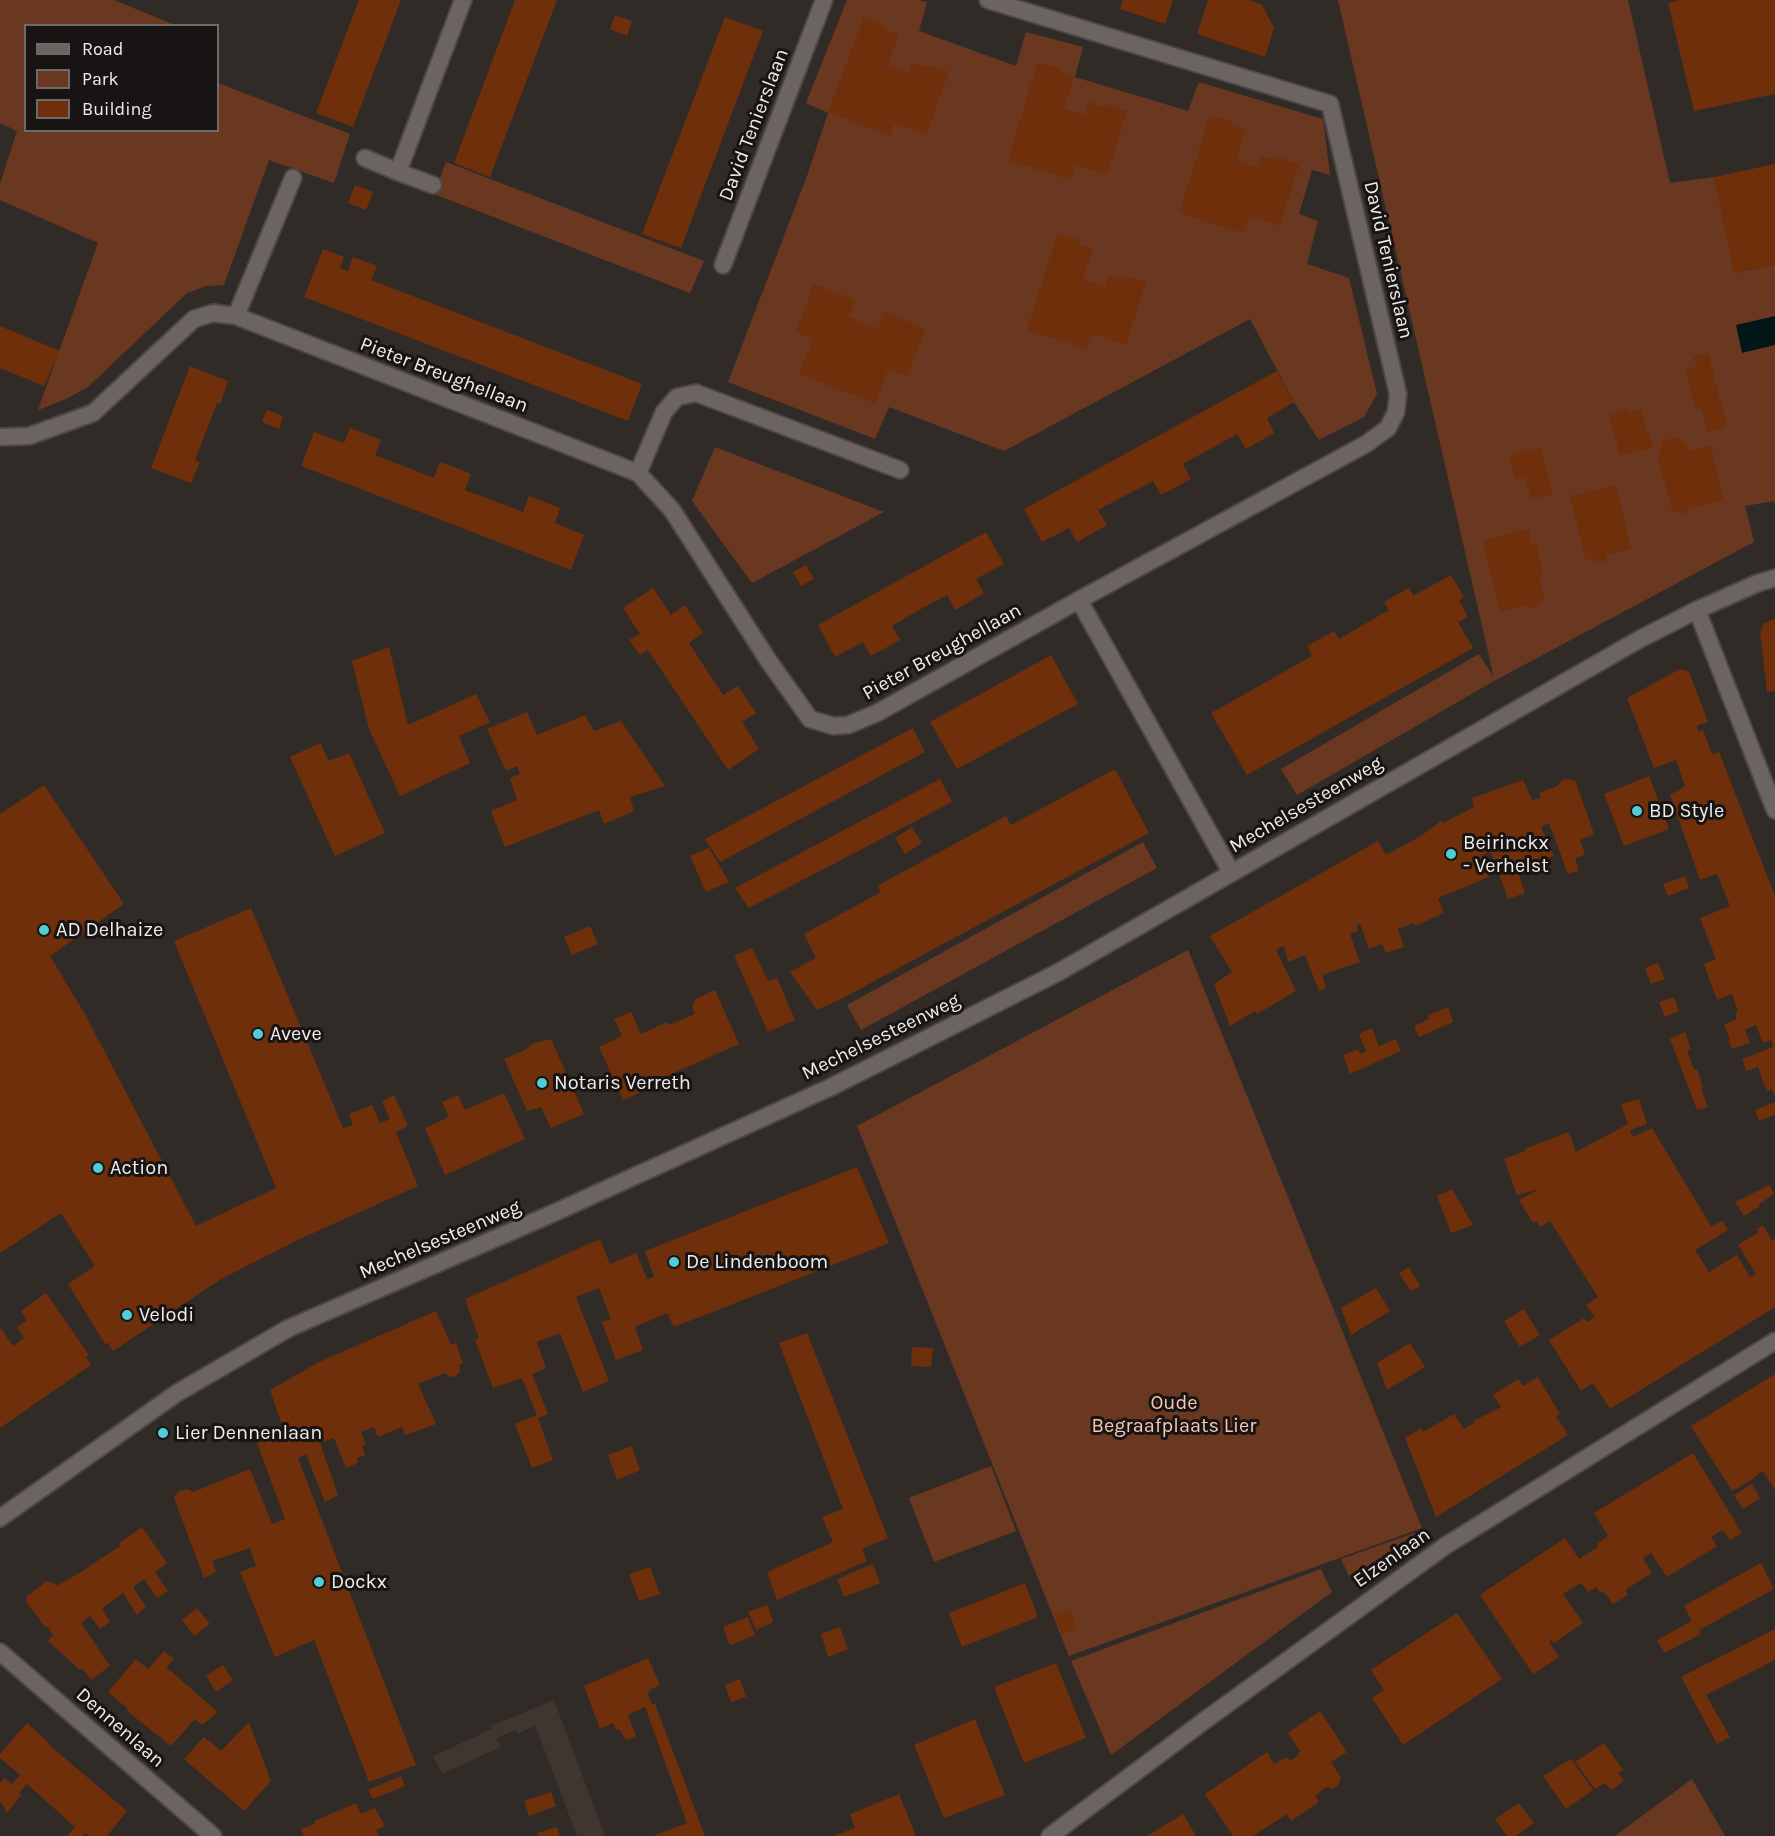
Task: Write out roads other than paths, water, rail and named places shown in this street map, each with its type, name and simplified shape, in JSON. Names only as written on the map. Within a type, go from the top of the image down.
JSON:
[{"type":"street","points":[[398,172],[464,0]]},
{"type":"street","name":"David Tenierslaan","points":[[723,265],[824,0]]},
{"type":"street","name":"David Tenierslaan","points":[[988,0],[1330,104],[1398,394],[1396,412],[1388,428],[1366,444],[1079,600]]},
{"type":"street","points":[[365,158],[433,185]]},
{"type":"street","points":[[236,316],[293,178]]},
{"type":"street","name":"Pieter Breughellaan","points":[[0,437],[29,436],[93,413],[194,319],[213,313],[236,316],[638,473],[672,510],[768,660],[810,719],[832,726],[848,725],[877,713],[1079,600]]},
{"type":"street","points":[[638,473],[664,411],[677,397],[696,393],[900,470]]},
{"type":"street","name":"Mechelsesteenweg","points":[[0,1518],[177,1393],[290,1329],[831,1087],[1057,973],[1640,639],[1697,610],[1758,583],[1775,578]]},
{"type":"street","points":[[1079,600],[1231,872]]},
{"type":"street","points":[[1697,610],[1775,810]]},
{"type":"street","name":"Elzenlaan","points":[[1050,1836],[1204,1721],[1299,1654],[1352,1612],[1445,1546],[1775,1341]]},
{"type":"street","name":"Dennenlaan","points":[[0,1652],[213,1836]]},
{"type":"place","name":"BD Style","points":[[1637,811]]},
{"type":"place","name":"Beirinckx - Verhelst","points":[[1451,854]]},
{"type":"place","name":"AD Delhaize","points":[[44,930]]},
{"type":"place","name":"Aveve","points":[[258,1034]]},
{"type":"place","name":"Notaris Verreth","points":[[542,1083]]},
{"type":"place","name":"Action","points":[[98,1168]]},
{"type":"place","name":"De Lindenboom","points":[[674,1262]]},
{"type":"place","name":"Velodi","points":[[127,1315]]},
{"type":"place","name":"Lier Dennenlaan","points":[[163,1433]]},
{"type":"place","name":"Dockx","points":[[319,1582]]},
{"type":"park label","name":"Oude Begraafplaats Lier","points":[[1174,1414]]}]
